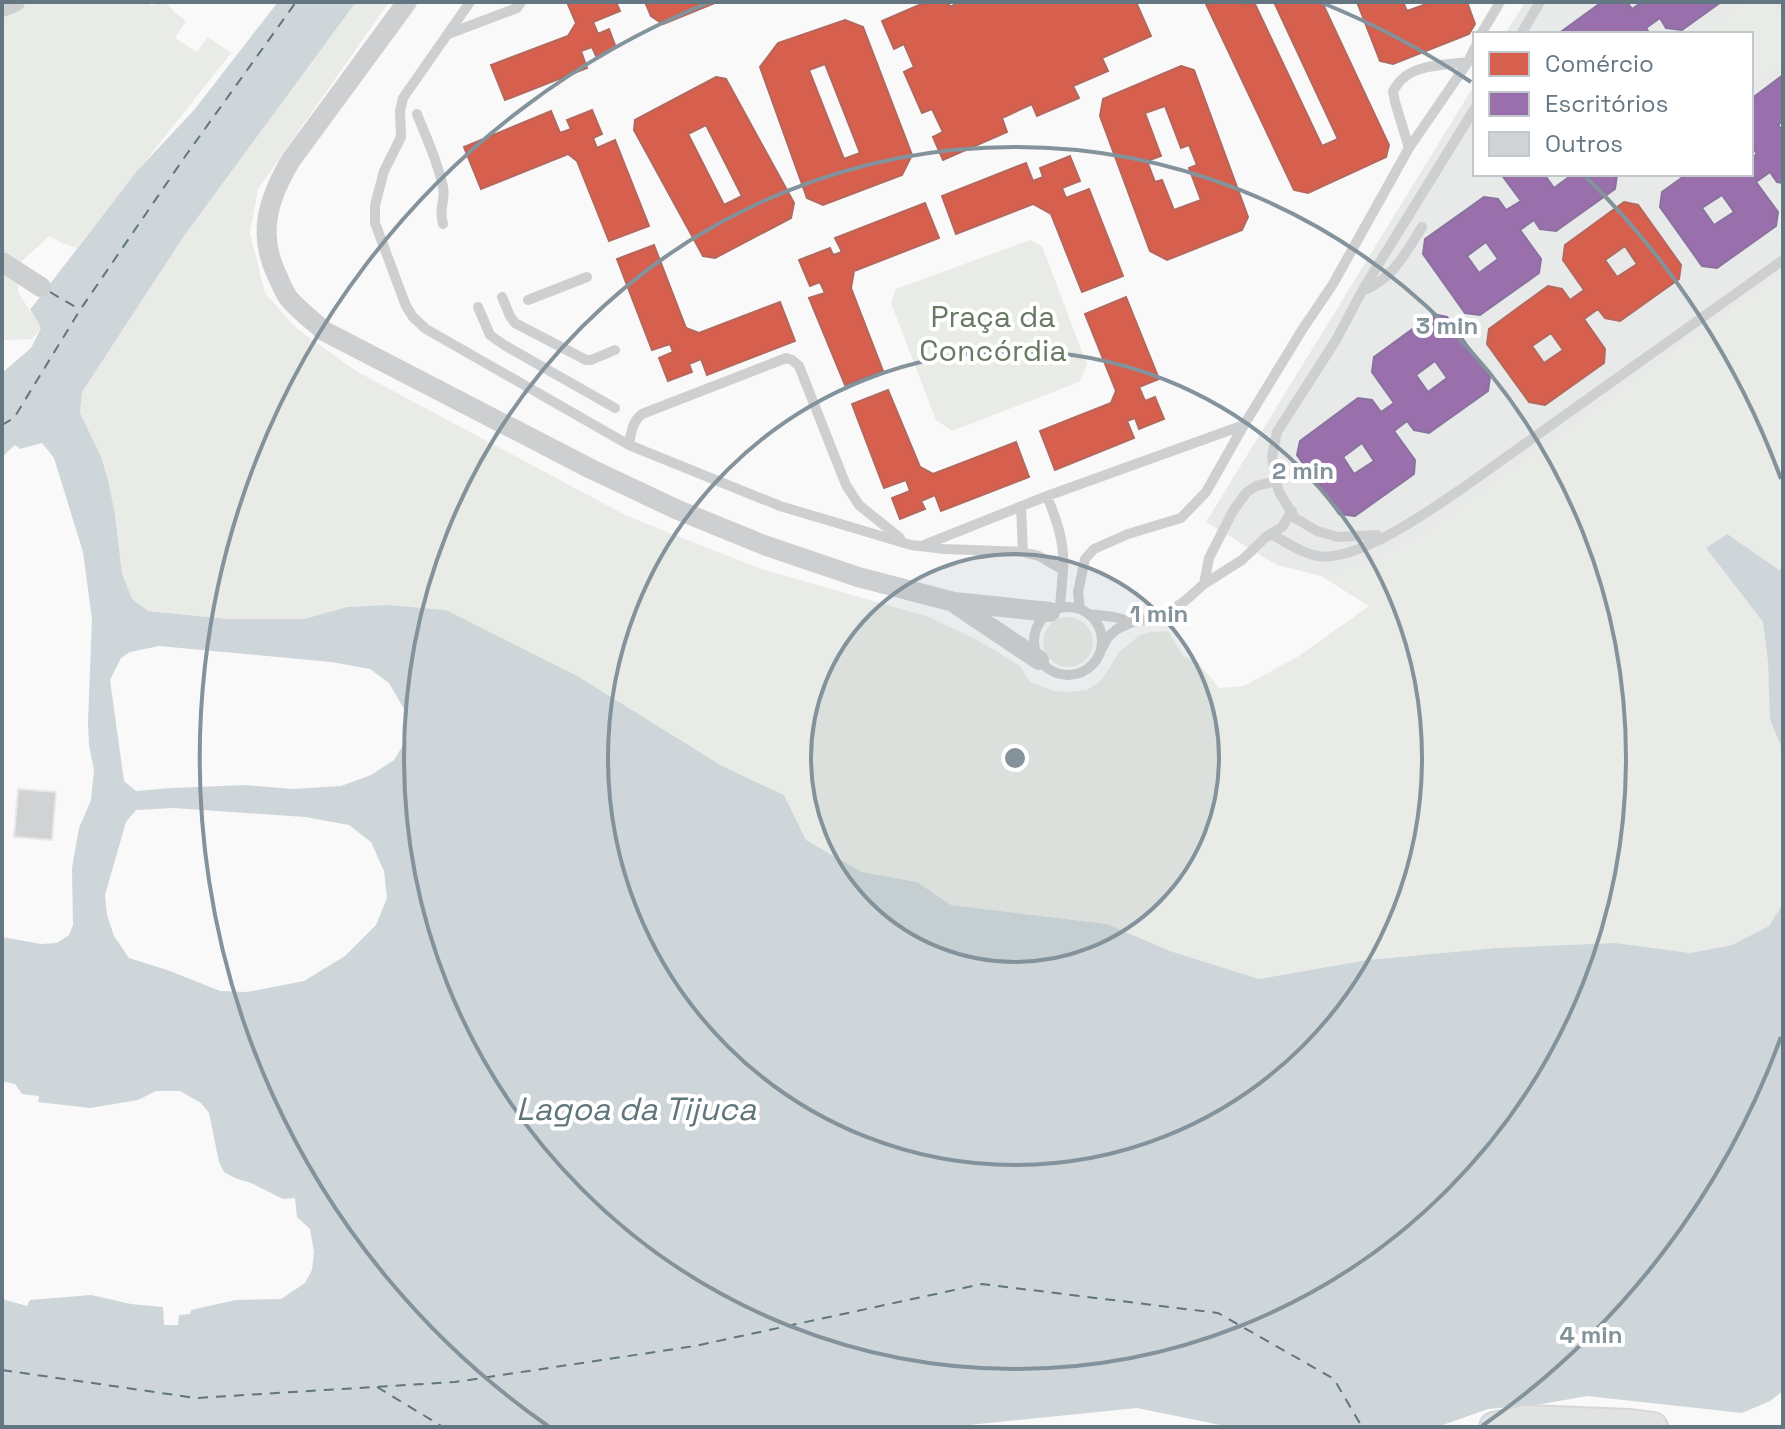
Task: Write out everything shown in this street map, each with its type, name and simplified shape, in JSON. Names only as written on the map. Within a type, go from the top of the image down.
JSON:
[{"type":"main road","points":[[1494,1427],[1526,1420],[1653,1427]]},
{"type":"street","points":[[2,7],[15,2]]},
{"type":"street","points":[[407,2],[291,160],[269,204],[267,238],[271,261],[289,299],[324,331],[591,469],[678,510],[764,545],[858,577],[954,602],[1055,610]]},
{"type":"street","points":[[2,262],[41,287]]},
{"type":"street","points":[[954,602],[1039,660]]},
{"type":"lane","points":[[470,2],[403,98],[401,137],[384,171],[375,205],[375,223],[402,297],[413,317],[426,329],[629,445],[780,506],[920,546],[1023,552],[1039,556],[1063,570]]},
{"type":"lane","points":[[446,35],[517,8],[521,2]]},
{"type":"lane","points":[[1522,32],[1540,2]]},
{"type":"lane","points":[[1482,32],[1496,5]]},
{"type":"lane","points":[[1102,648],[1100,629],[1085,612],[1078,592],[1085,559],[1094,549],[1128,534],[1181,518],[1206,492],[1302,330],[1333,284],[1409,148],[1473,51]]},
{"type":"lane","points":[[1409,148],[1393,91],[1401,80],[1415,72],[1468,62]]},
{"type":"lane","points":[[1387,535],[1338,537],[1317,531],[1295,518],[1279,492],[1272,456],[1277,432],[1473,111]]},
{"type":"lane","points":[[417,114],[441,179],[444,200],[440,213],[443,224]]},
{"type":"lane","points":[[1362,291],[1385,280],[1398,266],[1422,227]]},
{"type":"lane","points":[[1267,536],[1272,535],[1315,556],[1330,557],[1387,535],[1467,485],[1783,260]]},
{"type":"lane","points":[[528,300],[587,277]]},
{"type":"lane","points":[[502,297],[515,323],[586,360],[615,350]]},
{"type":"lane","points":[[478,307],[490,335],[615,408]]},
{"type":"lane","points":[[629,445],[632,427],[642,414],[767,364],[786,358],[792,360],[799,366],[846,485],[859,505],[905,542]]},
{"type":"lane","points":[[920,546],[1047,496],[1244,425]]},
{"type":"lane","points":[[1204,584],[1209,558],[1233,511],[1246,493],[1256,486],[1276,481]]},
{"type":"lane","points":[[1047,496],[1063,544],[1063,570],[1055,610]]},
{"type":"lane","points":[[1021,506],[1023,552]]},
{"type":"lane","points":[[1133,622],[1070,607],[1055,610],[1042,619],[1036,628],[1035,650],[1047,669],[1057,674],[1069,676],[1090,668],[1108,637],[1117,629],[1169,612],[1204,584],[1242,560],[1267,536],[1282,527],[1292,511]]},
{"type":"shaded area","points":[[1525,2],[1783,2],[1783,273],[1420,539],[1359,568],[1321,576],[1277,565],[1206,522],[1473,87],[1473,176],[1753,176],[1753,32],[1506,32]]},
{"type":"green space","points":[[2,2],[149,2],[151,6],[167,2],[186,21],[175,38],[197,52],[208,37],[231,53],[77,248],[49,236],[20,263],[18,292],[41,328],[32,339],[2,340]]},
{"type":"green space","points":[[356,2],[389,2],[258,189],[250,233],[265,293],[296,328],[356,371],[627,516],[761,569],[929,617],[979,641],[1019,665],[1030,682],[1053,691],[1087,690],[1098,683],[1119,652],[1140,635],[1151,632],[1168,631],[1183,656],[1199,663],[1219,688],[1244,686],[1299,656],[1369,606],[1321,576],[1359,568],[1420,539],[1783,273],[1783,568],[1779,570],[1706,548],[1763,622],[1770,720],[1783,751],[1783,903],[1769,926],[1732,945],[1689,953],[1616,943],[1496,948],[1367,960],[1259,979],[1170,951],[1107,924],[951,905],[917,882],[862,872],[806,840],[784,795],[722,766],[446,610],[388,605],[347,607],[304,619],[228,619],[148,611],[132,599],[122,573],[115,515],[80,413],[82,392],[184,236]]},
{"type":"green space","points":[[1747,2],[1774,2],[1783,15],[1783,63],[1753,84],[1753,32],[1705,32]]},
{"type":"green space","name":"Praça da Concórdia","points":[[1030,240],[1042,246],[1087,365],[1079,382],[952,431],[936,420],[891,303],[896,289]]},
{"type":"green space","points":[[1068,617],[1086,624],[1093,642],[1086,660],[1068,667],[1050,660],[1043,642],[1050,624]]},
{"type":"water","name":"Lagoa da Tijuca","points":[[278,2],[356,2],[184,236],[82,392],[80,413],[101,457],[108,480],[122,573],[132,599],[148,611],[228,619],[304,619],[347,607],[388,605],[446,610],[577,676],[722,766],[784,795],[806,840],[862,872],[917,882],[951,905],[1107,924],[1170,951],[1259,979],[1367,960],[1496,948],[1616,943],[1690,953],[1732,945],[1769,926],[1783,903],[1783,1391],[1770,1401],[1742,1413],[1587,1396],[1488,1409],[1437,1427],[1230,1427],[1137,1408],[950,1427],[2,1427],[2,1299],[27,1306],[30,1300],[91,1295],[163,1307],[164,1325],[178,1325],[179,1315],[190,1314],[191,1310],[236,1300],[281,1299],[305,1283],[312,1270],[314,1252],[310,1229],[297,1217],[295,1198],[283,1199],[224,1172],[209,1113],[201,1103],[180,1091],[156,1091],[138,1100],[90,1108],[38,1102],[39,1096],[22,1094],[15,1084],[2,1081],[2,937],[41,944],[57,943],[69,935],[73,925],[72,868],[79,828],[91,800],[94,770],[88,723],[92,619],[83,552],[54,458],[42,443],[20,449],[15,445],[2,457],[2,373],[31,348],[41,328],[30,309],[137,171],[194,110]],"holes":[[[159,646],[331,662],[370,669],[389,683],[404,709],[407,739],[394,760],[371,775],[341,786],[293,789],[245,785],[136,791],[124,781],[110,680],[121,658],[130,652]],[[174,808],[305,817],[349,825],[371,842],[384,871],[387,898],[376,925],[345,956],[304,981],[247,992],[220,991],[129,958],[114,936],[105,895],[126,822],[136,810]]]},
{"type":"water","points":[[1727,534],[1779,570],[1783,568],[1783,751],[1770,720],[1763,622],[1706,548]]},
{"type":"building: Comércio","points":[[567,2],[616,2],[620,11],[593,22],[598,34],[609,29],[616,48],[596,56],[592,47],[581,51],[587,68],[505,100],[491,65],[568,36],[576,23]]},
{"type":"building: Comércio","points":[[645,2],[717,2],[663,24],[651,16]]},
{"type":"building: Comércio","points":[[926,2],[948,2],[950,7],[960,2],[1136,2],[1151,36],[1102,58],[1108,71],[1073,86],[1079,98],[1037,116],[1032,104],[1002,118],[1007,132],[943,160],[933,137],[943,132],[932,109],[922,113],[904,72],[914,67],[904,44],[894,49],[882,21]]},
{"type":"building: Comércio","points":[[1205,2],[1241,2],[1243,5],[1254,2],[1322,146],[1338,139],[1274,2],[1322,2],[1389,145],[1386,157],[1308,193],[1294,190]]},
{"type":"building: Comércio","points":[[1357,2],[1403,2],[1407,11],[1424,5],[1423,2],[1467,2],[1475,24],[1469,34],[1393,64],[1380,61]]},
{"type":"building: Comércio","points":[[845,20],[863,27],[912,155],[902,175],[823,205],[807,198],[760,67],[778,43]],"holes":[[[825,64],[860,153],[844,159],[809,70]]]},
{"type":"building: Comércio","points":[[1181,66],[1194,70],[1248,217],[1242,230],[1167,260],[1150,251],[1100,116],[1103,99]],"holes":[[[1165,106],[1181,148],[1189,145],[1197,165],[1189,168],[1201,200],[1174,210],[1162,180],[1155,182],[1147,161],[1161,156],[1145,113]]]},
{"type":"building: Comércio","points":[[716,77],[726,79],[794,203],[791,218],[715,258],[703,256],[634,130],[635,120]],"holes":[[[706,125],[742,196],[724,205],[688,134]]]},
{"type":"building: Comércio","points":[[592,110],[602,134],[593,138],[597,148],[615,140],[649,226],[609,241],[577,161],[568,154],[481,189],[464,147],[551,111],[560,133],[571,129],[567,120]]},
{"type":"building: Comércio","points":[[1070,156],[1080,181],[1062,188],[1066,198],[1089,189],[1123,276],[1082,292],[1051,214],[1033,204],[956,234],[942,196],[1026,163],[1033,181],[1043,177],[1040,168]]},
{"type":"building: Comércio","points":[[1624,202],[1638,205],[1681,265],[1679,279],[1620,321],[1605,318],[1598,309],[1584,319],[1605,349],[1604,363],[1545,405],[1529,402],[1487,344],[1489,329],[1548,286],[1562,289],[1570,300],[1584,290],[1563,260],[1565,245]],"holes":[[[1625,246],[1637,264],[1617,277],[1605,260]],[[1551,333],[1563,350],[1544,363],[1532,346]]]},
{"type":"building: Comércio","points":[[925,203],[939,238],[854,271],[851,288],[883,371],[845,385],[809,298],[825,293],[820,282],[810,286],[799,260],[830,248],[833,255],[842,252],[835,238]]},
{"type":"building: Comércio","points":[[654,245],[686,328],[699,333],[780,302],[795,341],[707,375],[701,359],[689,364],[692,372],[668,381],[659,358],[673,352],[670,344],[652,350],[617,259]]},
{"type":"building: Comércio","points":[[1126,297],[1159,379],[1139,387],[1145,401],[1155,397],[1164,419],[1139,429],[1135,418],[1127,421],[1134,438],[1055,470],[1040,431],[1111,403],[1116,391],[1085,314]]},
{"type":"building: Comércio","points":[[888,390],[920,467],[933,474],[1016,442],[1029,477],[941,511],[935,495],[921,501],[925,509],[900,519],[892,498],[910,491],[906,480],[884,488],[852,404]]},
{"type":"building: Escritórios","points":[[1602,2],[1627,2],[1632,9],[1642,2],[1721,2],[1682,30],[1666,28],[1660,18],[1646,28],[1649,32],[1561,32]]},
{"type":"building: Escritórios","points":[[1783,75],[1783,121],[1778,125],[1783,131],[1783,183],[1777,182],[1770,172],[1756,182],[1778,212],[1776,226],[1717,268],[1702,266],[1660,207],[1662,192],[1684,176],[1753,176],[1753,157],[1757,154],[1753,149],[1753,98]],"holes":[[[1722,195],[1734,212],[1714,225],[1702,208]]]},
{"type":"building: Escritórios","points":[[1502,176],[1545,176],[1554,188],[1570,176],[1617,176],[1615,189],[1556,231],[1540,229],[1534,220],[1520,230],[1541,259],[1539,273],[1480,315],[1465,313],[1423,254],[1425,239],[1484,197],[1498,199],[1506,210],[1521,201]],"holes":[[[1486,242],[1498,259],[1479,273],[1467,256]]]},
{"type":"building: Escritórios","points":[[1433,314],[1447,317],[1490,377],[1488,391],[1429,433],[1414,430],[1407,421],[1394,431],[1415,460],[1414,474],[1355,516],[1339,514],[1297,455],[1300,441],[1358,398],[1372,400],[1381,412],[1394,403],[1372,372],[1374,357]],"holes":[[[1435,361],[1447,378],[1428,392],[1416,375]],[[1362,443],[1374,461],[1354,474],[1343,457]]]},
{"type":"building: Outros","points":[[18,789],[56,792],[52,840],[14,837]]},
{"type":"ferry route","points":[[2,425],[14,418],[80,310],[296,2]]},
{"type":"ferry route","points":[[50,292],[79,309]]},
{"type":"ferry route","points":[[2,1370],[196,1398],[455,1382],[695,1346],[982,1284],[1218,1313],[1334,1379],[1362,1427]]},
{"type":"ferry route","points":[[377,1387],[443,1427]]}]
